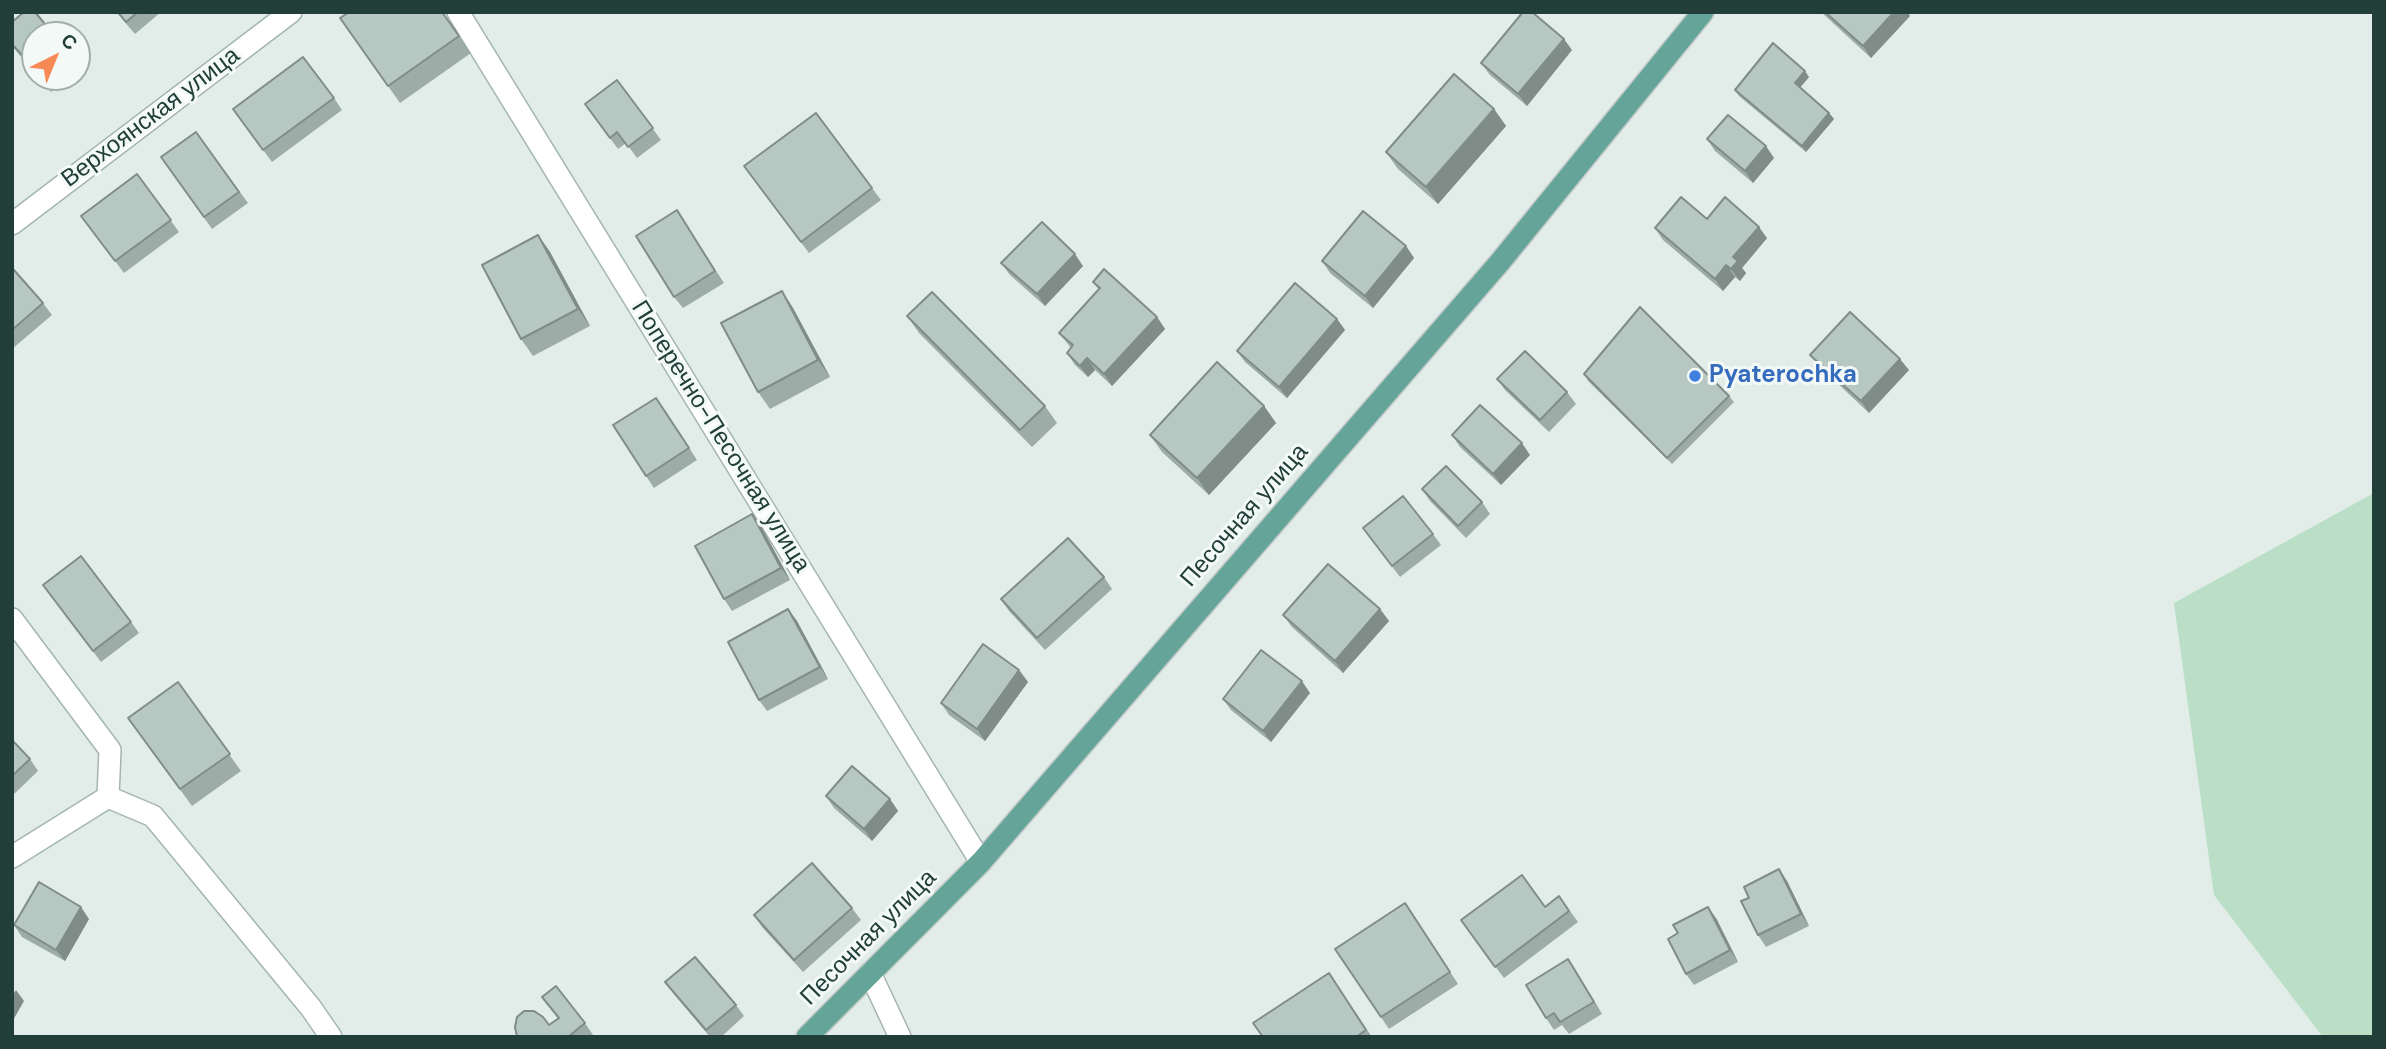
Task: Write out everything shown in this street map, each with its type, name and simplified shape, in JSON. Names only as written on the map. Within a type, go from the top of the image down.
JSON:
[{"type":"main road","name":"Песочная улица","points":[[807,1037],[981,862],[1500,262],[1703,12]]},
{"type":"street","name":"Верхоянская улица","points":[[12,224],[290,12]]},
{"type":"street","name":"Поперечно-Песочная улица","points":[[458,12],[981,862]]},
{"type":"street","points":[[12,619],[110,750],[108,797]]},
{"type":"street","points":[[12,857],[108,797]]},
{"type":"street","points":[[108,797],[153,816],[311,1008],[331,1037]]},
{"type":"street","points":[[870,973],[900,1037]]},
{"type":"green space","points":[[2374,493],[2374,1037],[2323,1037],[2214,895],[2174,603]]},
{"type":"building","points":[[24,12],[35,12],[42,21],[21,21],[21,54],[12,44],[12,22]]},
{"type":"building","points":[[118,12],[138,12],[126,22]]},
{"type":"building","points":[[349,12],[442,12],[459,36],[388,86],[340,18]]},
{"type":"building","points":[[1523,12],[1532,12],[1564,39],[1518,94],[1481,63]]},
{"type":"building","points":[[1825,12],[1894,12],[1863,46]]},
{"type":"building","points":[[1773,43],[1805,71],[1795,83],[1829,113],[1802,146],[1735,90]]},
{"type":"building","points":[[303,57],[334,98],[263,150],[233,109]]},
{"type":"building","points":[[1454,74],[1494,109],[1426,187],[1386,152]]},
{"type":"building","points":[[617,80],[653,128],[628,147],[617,132],[610,138],[585,104]]},
{"type":"building","points":[[816,113],[872,188],[801,242],[744,166]]},
{"type":"building","points":[[1728,115],[1766,146],[1745,171],[1707,139]]},
{"type":"building","points":[[196,132],[239,192],[204,217],[161,157]]},
{"type":"building","points":[[137,174],[171,220],[115,261],[81,216]]},
{"type":"building","points":[[1681,197],[1707,219],[1725,197],[1759,227],[1733,257],[1738,261],[1731,269],[1726,265],[1715,279],[1655,228]]},
{"type":"building","points":[[677,210],[715,271],[674,297],[636,236]]},
{"type":"building","points":[[1363,211],[1406,246],[1365,296],[1322,261]]},
{"type":"building","points":[[1042,222],[1075,254],[1037,294],[1001,263]]},
{"type":"building","points":[[538,235],[578,309],[521,339],[482,265]]},
{"type":"building","points":[[1104,269],[1157,317],[1104,374],[1087,358],[1080,366],[1067,353],[1073,345],[1059,333],[1100,288],[1093,282]]},
{"type":"building","points":[[14,270],[43,303],[12,330],[12,271]]},
{"type":"building","points":[[1295,283],[1337,319],[1279,387],[1237,351]]},
{"type":"building","points":[[782,291],[818,360],[758,392],[721,323]]},
{"type":"building","points":[[932,292],[1045,406],[1020,430],[907,316]]},
{"type":"building","points":[[1640,307],[1729,396],[1667,458],[1584,374]]},
{"type":"building","points":[[1850,312],[1900,359],[1861,401],[1810,355]]},
{"type":"building","points":[[1525,351],[1567,392],[1540,420],[1497,379]]},
{"type":"building","points":[[1217,362],[1264,406],[1197,478],[1150,435]]},
{"type":"building","points":[[656,398],[689,448],[646,476],[613,425]]},
{"type":"building","points":[[1480,405],[1522,443],[1493,474],[1452,435]]},
{"type":"building","points":[[1446,466],[1482,502],[1458,526],[1422,489]]},
{"type":"building","points":[[1403,496],[1433,534],[1392,566],[1363,528]]},
{"type":"building","points":[[752,514],[781,568],[724,599],[695,546]]},
{"type":"building","points":[[1068,538],[1104,577],[1037,638],[1001,599]]},
{"type":"building","points":[[81,556],[131,622],[93,651],[43,585]]},
{"type":"building","points":[[1328,564],[1380,609],[1335,661],[1283,615]]},
{"type":"building","points":[[788,609],[820,667],[759,700],[728,642]]},
{"type":"building","points":[[983,644],[1019,670],[977,729],[941,703]]},
{"type":"building","points":[[1261,650],[1302,681],[1263,731],[1223,699]]},
{"type":"building","points":[[178,682],[230,754],[180,789],[128,718]]},
{"type":"building","points":[[12,740],[30,759],[12,776]]},
{"type":"building","points":[[852,766],[890,799],[864,829],[826,796]]},
{"type":"building","points":[[812,863],[852,908],[794,960],[754,915]]},
{"type":"building","points":[[1779,869],[1801,914],[1758,935],[1741,901],[1749,898],[1744,887]]},
{"type":"building","points":[[1522,875],[1545,907],[1559,896],[1569,911],[1495,967],[1461,920]]},
{"type":"building","points":[[39,882],[81,907],[56,950],[14,925]]},
{"type":"building","points":[[1405,903],[1450,972],[1381,1017],[1335,949]]},
{"type":"building","points":[[1708,907],[1730,950],[1686,974],[1668,939],[1678,933],[1673,925]]},
{"type":"building","points":[[695,957],[736,1005],[706,1030],[665,982]]},
{"type":"building","points":[[1568,959],[1594,1002],[1560,1022],[1554,1013],[1546,1018],[1526,985]]},
{"type":"building","points":[[1329,973],[1366,1030],[1356,1037],[1263,1037],[1253,1023]]},
{"type":"building","points":[[556,986],[585,1023],[568,1037],[517,1037],[517,1017],[524,1011],[534,1011],[549,1025],[559,1018],[542,997]]},
{"type":"place","name":"Pyaterochka","points":[[1695,376]]}]
